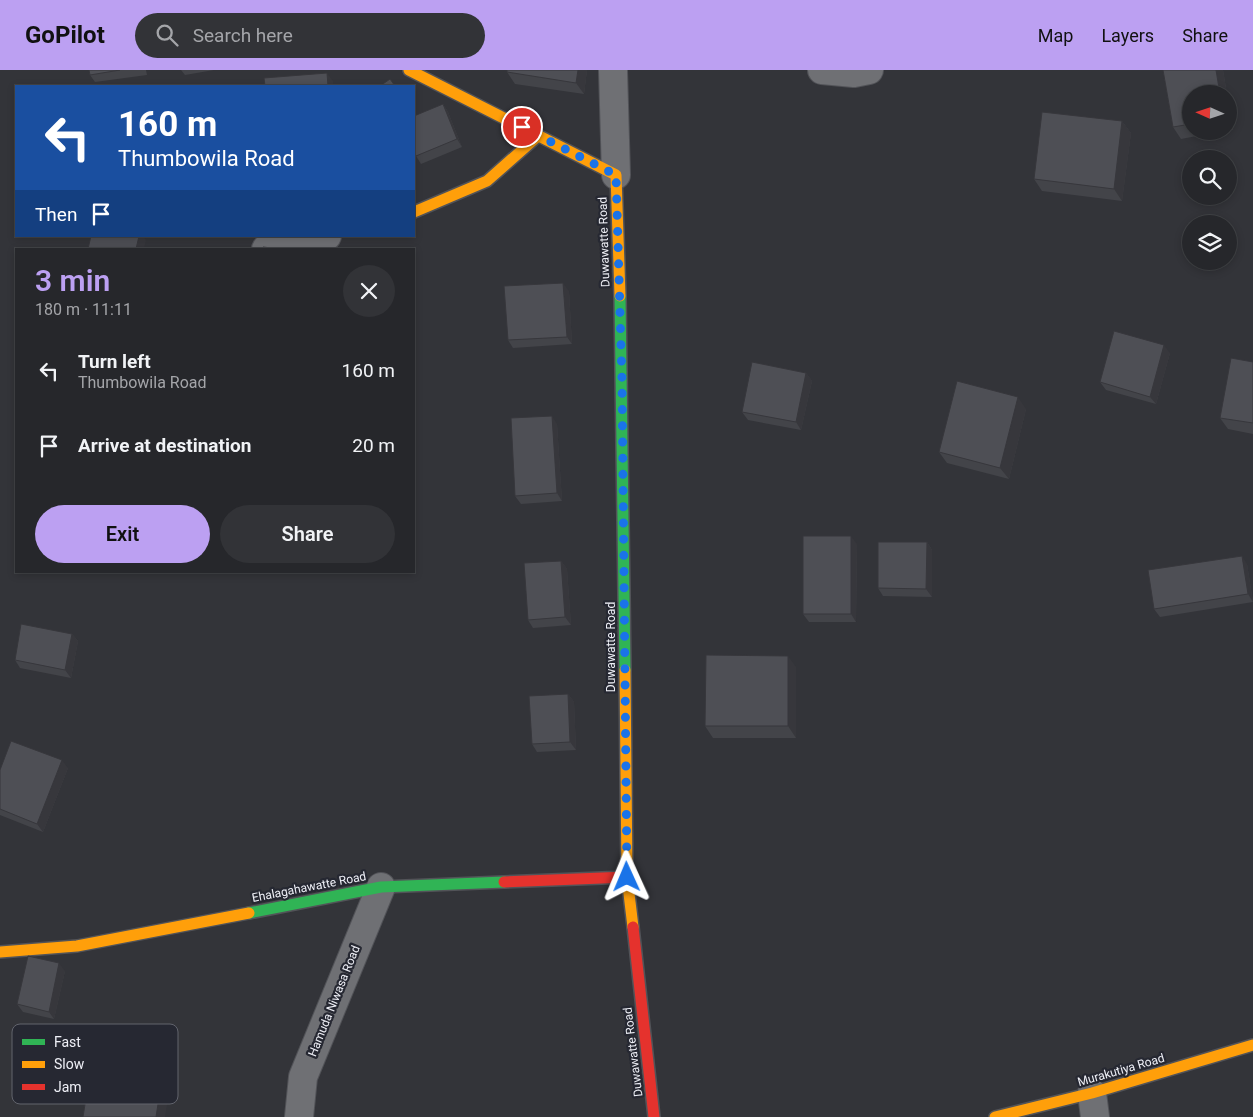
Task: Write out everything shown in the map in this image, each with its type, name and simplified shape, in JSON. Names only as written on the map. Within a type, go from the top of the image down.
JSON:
[{"type":"street","points":[[409,70],[616,175],[613,70]]},
{"type":"street","points":[[822,70],[854,73],[869,70]]},
{"type":"street","points":[[415,212],[488,181],[538,136]]},
{"type":"street","name":"Duwawatte Road","points":[[616,175],[622,380],[627,877],[654,1117]]},
{"type":"street","points":[[271,248],[322,237]]},
{"type":"street","name":"Ehalagahawatte Road","points":[[0,952],[77,946],[380,887],[627,877]]},
{"type":"street","name":"Hamuda Niwasa Road","points":[[299,1117],[303,1077],[380,887]]},
{"type":"street","name":"Murakutiya Road","points":[[995,1117],[1094,1105],[1253,1045]]},
{"type":"building","points":[[89,70],[120,70],[90,75]]},
{"type":"building","points":[[507,70],[578,70],[576,83],[507,72]]},
{"type":"building","points":[[1163,70],[1216,70],[1218,85],[1182,85],[1182,126],[1173,127]]},
{"type":"building","points":[[327,73],[328,85],[265,85],[264,78]]},
{"type":"building","points":[[390,79],[394,85],[381,85]]},
{"type":"building","points":[[443,104],[457,139],[416,156],[415,116]]},
{"type":"building","points":[[1042,112],[1122,121],[1114,189],[1034,179]]},
{"type":"building","points":[[91,237],[139,237],[136,248],[88,248]]},
{"type":"building","points":[[563,283],[567,337],[508,340],[504,286]]},
{"type":"building","points":[[1114,331],[1164,345],[1150,397],[1100,382]]},
{"type":"building","points":[[1231,358],[1253,362],[1253,423],[1220,418]]},
{"type":"building","points":[[752,362],[806,373],[796,422],[742,412]]},
{"type":"building","points":[[957,381],[1018,397],[1000,468],[939,452]]},
{"type":"building","points":[[552,416],[557,493],[515,496],[511,418]]},
{"type":"building","points":[[803,536],[851,536],[851,614],[803,614]]},
{"type":"building","points":[[878,542],[927,542],[926,589],[878,588]]},
{"type":"building","points":[[1242,556],[1248,594],[1154,609],[1148,570]]},
{"type":"building","points":[[561,561],[565,617],[528,620],[524,563]]},
{"type":"building","points":[[21,624],[72,634],[65,670],[15,660]]},
{"type":"building","points":[[706,655],[788,656],[788,726],[705,726]]},
{"type":"building","points":[[568,694],[570,742],[532,744],[529,696]]},
{"type":"building","points":[[11,741],[62,760],[37,824],[0,809],[0,770]]},
{"type":"building","points":[[28,956],[59,963],[49,1012],[17,1004]]},
{"type":"building","points":[[85,1104],[158,1104],[156,1117],[83,1117]]},
{"type":"traffic: fast","points":[[620,296],[625,670]]},
{"type":"traffic: fast","points":[[249,913],[381,887],[504,882]]},
{"type":"traffic: slow","points":[[409,70],[616,175],[620,296]]},
{"type":"traffic: slow","points":[[415,212],[487,181],[538,136]]},
{"type":"traffic: slow","points":[[625,670],[627,877],[633,927]]},
{"type":"traffic: slow","points":[[0,952],[77,946],[249,913]]},
{"type":"traffic: slow","points":[[995,1117],[1092,1093],[1253,1045]]},
{"type":"traffic: jam","points":[[504,882],[627,877]]},
{"type":"traffic: jam","points":[[633,927],[654,1117]]},
{"type":"route","points":[[522,127],[616,175],[622,380],[627,877]]}]
